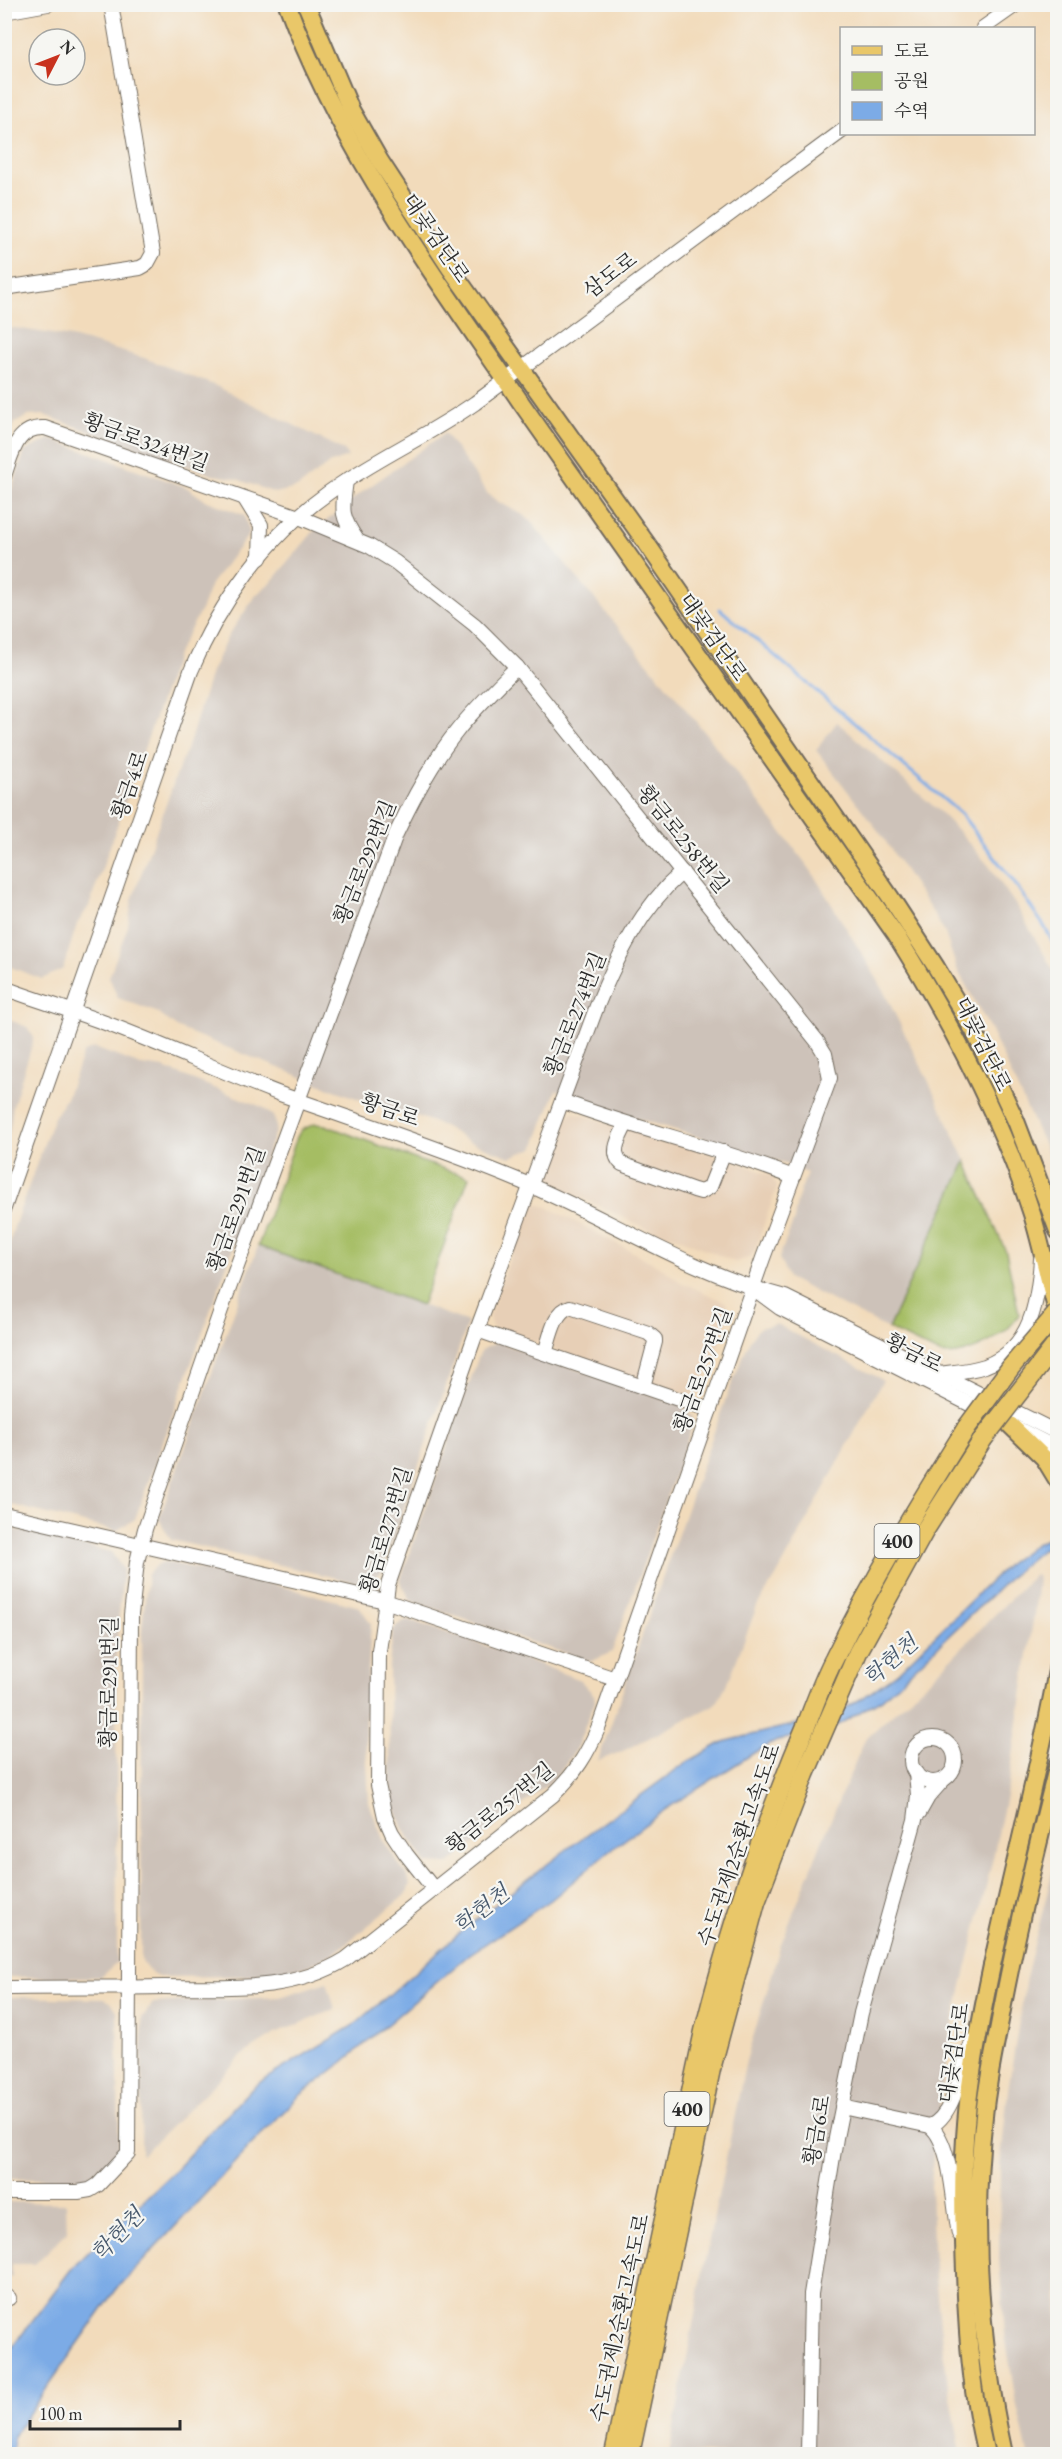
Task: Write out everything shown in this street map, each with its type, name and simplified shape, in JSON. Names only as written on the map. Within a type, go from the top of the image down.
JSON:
[{"type":"highway","name":"수도권제2순환고속도로","points":[[614,2454],[687,2108],[717,1981],[752,1868],[787,1770],[833,1660],[906,1524],[967,1427],[1011,1367],[1058,1314]]},
{"type":"highway","name":"수도권제2순환고속도로","points":[[630,2454],[706,2091],[727,2006],[756,1902],[805,1774],[858,1652],[925,1530],[982,1439],[1058,1342]]},
{"type":"main road","name":"대곶검단로","points":[[286,4],[334,112],[379,193],[625,552],[890,926],[938,1002],[964,1051],[1018,1176],[1041,1248],[1058,1314]]},
{"type":"main road","name":"대곶검단로","points":[[306,4],[351,110],[380,161],[450,268],[647,544],[936,967],[974,1031],[1038,1175],[1058,1232]]},
{"type":"main road","points":[[1010,1425],[1044,1458],[1058,1482]]},
{"type":"main road","name":"대곶검단로","points":[[986,2454],[968,2336],[964,2256],[963,2153],[982,2019],[1058,1665]]},
{"type":"main road","name":"대곶검단로","points":[[1004,2454],[986,2358],[980,2289],[978,2222],[981,2147],[988,2084],[1008,1978],[1058,1764]]},
{"type":"street","points":[[4,12],[48,4]]},
{"type":"street","points":[[4,288],[140,268],[147,264],[153,253],[111,4]]},
{"type":"street","points":[[984,27],[1017,4]]},
{"type":"street","name":"삼도로","points":[[401,449],[444,425],[840,132]]},
{"type":"street","name":"황금로324번길","points":[[4,476],[21,435],[33,428],[45,428],[299,517]]},
{"type":"street","name":"황금4로","points":[[4,1208],[191,671],[223,608],[260,558],[299,517],[346,481],[401,449]]},
{"type":"street","points":[[346,481],[344,519],[357,540]]},
{"type":"street","points":[[244,499],[261,525],[260,558]]},
{"type":"street","name":"황금로258번길","points":[[299,517],[357,540],[381,553],[425,585],[494,642],[517,667],[818,1041],[825,1054],[830,1078],[754,1289]]},
{"type":"street","name":"황금로292번길","points":[[298,1100],[379,877],[408,809],[424,779],[458,730],[517,667]]},
{"type":"street","name":"황금로274번길","points":[[530,1185],[597,1006],[620,957],[655,898],[682,872]]},
{"type":"street","name":"황금로","points":[[4,988],[530,1185],[642,1240],[754,1289],[785,1297],[1058,1433]]},
{"type":"street","name":"황금로291번길","points":[[4,2192],[90,2190],[125,2157],[129,2147],[131,1615],[140,1546],[221,1310],[298,1100]]},
{"type":"street","points":[[562,1101],[626,1124],[724,1152],[793,1177]]},
{"type":"street","points":[[626,1124],[614,1153],[616,1159],[622,1164],[694,1190],[701,1192],[710,1187],[724,1152]]},
{"type":"street","name":"황금로273번길","points":[[434,1888],[398,1844],[385,1817],[381,1800],[377,1763],[378,1695],[379,1651],[385,1601],[409,1521],[530,1185]]},
{"type":"street","points":[[939,1374],[984,1366],[1005,1354],[1022,1337],[1034,1312],[1040,1282],[1041,1248]]},
{"type":"street","name":"황금로","points":[[754,1289],[780,1308],[1058,1449]]},
{"type":"street","name":"황금로257번길","points":[[4,1988],[244,1987],[305,1979],[346,1959],[553,1795],[573,1775],[591,1744],[754,1289]]},
{"type":"street","points":[[545,1353],[559,1314],[570,1307],[648,1333],[655,1339],[655,1342],[643,1387]]},
{"type":"street","points":[[477,1330],[710,1410]]},
{"type":"street","points":[[4,1514],[385,1601],[615,1679]]},
{"type":"street","points":[[915,1820],[928,1797],[953,1770],[955,1755],[952,1748],[940,1739],[925,1740],[914,1750],[912,1765],[922,1780],[930,1782],[943,1780]]},
{"type":"street","points":[[915,1820],[918,1795],[916,1773]]},
{"type":"street","name":"황금6로","points":[[808,2454],[811,2294],[842,2107],[861,2013],[915,1820]]},
{"type":"street","points":[[930,2126],[943,2118],[951,2106],[961,2070],[982,2019]]},
{"type":"street","points":[[842,2107],[930,2126],[940,2136],[946,2151],[953,2206],[964,2256]]},
{"type":"shaded area","points":[[15,328],[71,337],[144,358],[216,386],[345,451],[348,457],[330,463],[297,488],[275,493],[234,478],[213,475],[44,415],[28,416],[15,423],[5,443],[5,330]]},
{"type":"shaded area","points":[[445,433],[488,494],[525,516],[532,523],[703,730],[810,869],[879,982],[927,1078],[966,1161],[888,1329],[788,1278],[779,1258],[794,1220],[797,1201],[807,1173],[775,1160],[606,1109],[556,1090],[534,1148],[510,1157],[468,1141],[445,1127],[420,1117],[395,1112],[332,1089],[178,1028],[156,1012],[118,998],[109,977],[128,926],[132,900],[189,744],[211,672],[228,636],[256,595],[272,581],[314,531],[358,495]]},
{"type":"shaded area","points":[[50,439],[186,487],[205,500],[244,515],[250,533],[211,584],[202,608],[178,652],[89,906],[77,924],[63,969],[42,979],[5,965],[4,510],[25,451]]},
{"type":"shaded area","points":[[837,722],[940,812],[989,866],[1017,907],[1057,977],[1057,1173],[988,1025],[957,969],[945,933],[880,833],[816,750]]},
{"type":"shaded area","points":[[5,1018],[27,1027],[33,1036],[33,1042],[13,1106],[5,1147]]},
{"type":"shaded area","points":[[94,1048],[141,1065],[164,1068],[262,1107],[273,1116],[276,1123],[276,1129],[135,1519],[116,1531],[4,1503],[5,1261],[14,1227],[53,1119],[66,1098],[84,1052]]},
{"type":"shaded area","points":[[573,1112],[737,1162],[772,1176],[777,1187],[754,1252],[748,1258],[735,1262],[677,1237],[650,1230],[555,1185],[549,1179],[547,1165],[565,1118]]},
{"type":"shaded area","points":[[537,1204],[547,1207],[659,1266],[679,1281],[725,1302],[728,1306],[729,1318],[701,1394],[691,1398],[492,1327],[489,1316],[526,1215]]},
{"type":"shaded area","points":[[258,1246],[468,1322],[382,1572],[363,1584],[171,1540],[159,1519]]},
{"type":"shaded area","points":[[776,1324],[883,1380],[776,1577],[757,1606],[731,1675],[718,1701],[625,1750],[598,1761],[726,1398],[750,1340],[759,1328]]},
{"type":"shaded area","points":[[498,1342],[683,1406],[693,1417],[693,1424],[612,1652],[590,1662],[411,1601],[400,1581],[481,1350]]},
{"type":"shaded area","points":[[5,1527],[111,1552],[123,1569],[116,1651],[117,1963],[101,1977],[5,1977]]},
{"type":"shaded area","points":[[165,1562],[280,1586],[360,1607],[371,1624],[365,1726],[369,1803],[384,1842],[410,1883],[404,1896],[336,1952],[306,1967],[245,1976],[158,1977],[152,1974],[141,1960],[142,1628],[148,1574],[158,1564]]},
{"type":"shaded area","points":[[1035,1574],[1038,1578],[1035,1607],[1010,1777],[952,2027],[934,2142],[931,2187],[934,2267],[943,2351],[961,2454],[669,2454],[704,2265],[746,2061],[781,1944],[824,1836],[865,1739],[929,1681]]},
{"type":"shaded area","points":[[409,1620],[523,1658],[580,1680],[594,1695],[595,1701],[576,1750],[554,1779],[449,1864],[426,1863],[402,1827],[394,1805],[390,1778],[389,1665],[393,1631],[397,1625]]},
{"type":"shaded area","points":[[1057,1854],[1058,2454],[1028,2454],[1015,2397],[1005,2334],[999,2260],[1000,2168],[1008,2090],[1026,1977]]},
{"type":"shaded area","points":[[327,1982],[335,2009],[275,2034],[245,2053],[141,2156],[142,2018],[153,2003],[280,1997]]},
{"type":"shaded area","points":[[5,1997],[105,1999],[112,2003],[117,2011],[119,2147],[117,2153],[85,2179],[5,2179]]},
{"type":"shaded area","points":[[5,2202],[66,2203],[67,2232],[35,2264],[12,2264],[12,2278],[5,2276]]},
{"type":"green space","points":[[315,1124],[325,1125],[469,1177],[422,1305],[258,1246],[297,1137],[301,1130]]},
{"type":"green space","points":[[966,1161],[1006,1252],[1019,1314],[1006,1330],[985,1344],[961,1353],[940,1354],[888,1329]]},
{"type":"water","name":"학현천","points":[[1057,1535],[1057,1544],[1043,1549],[1018,1570],[882,1699],[838,1725],[777,1741],[757,1751],[666,1809],[607,1853],[551,1900],[470,1954],[337,2067],[298,2097],[116,2290],[20,2426],[13,2438],[12,2454],[5,2454],[5,2357],[72,2268],[172,2173],[247,2093],[260,2082],[357,2023],[463,1930],[563,1852],[684,1764],[723,1742],[816,1719],[844,1709],[864,1697],[898,1672],[1010,1562],[1037,1543]]},
{"type":"waterway","points":[[720,609],[961,814],[1013,881],[1044,926],[1058,952]]}]
